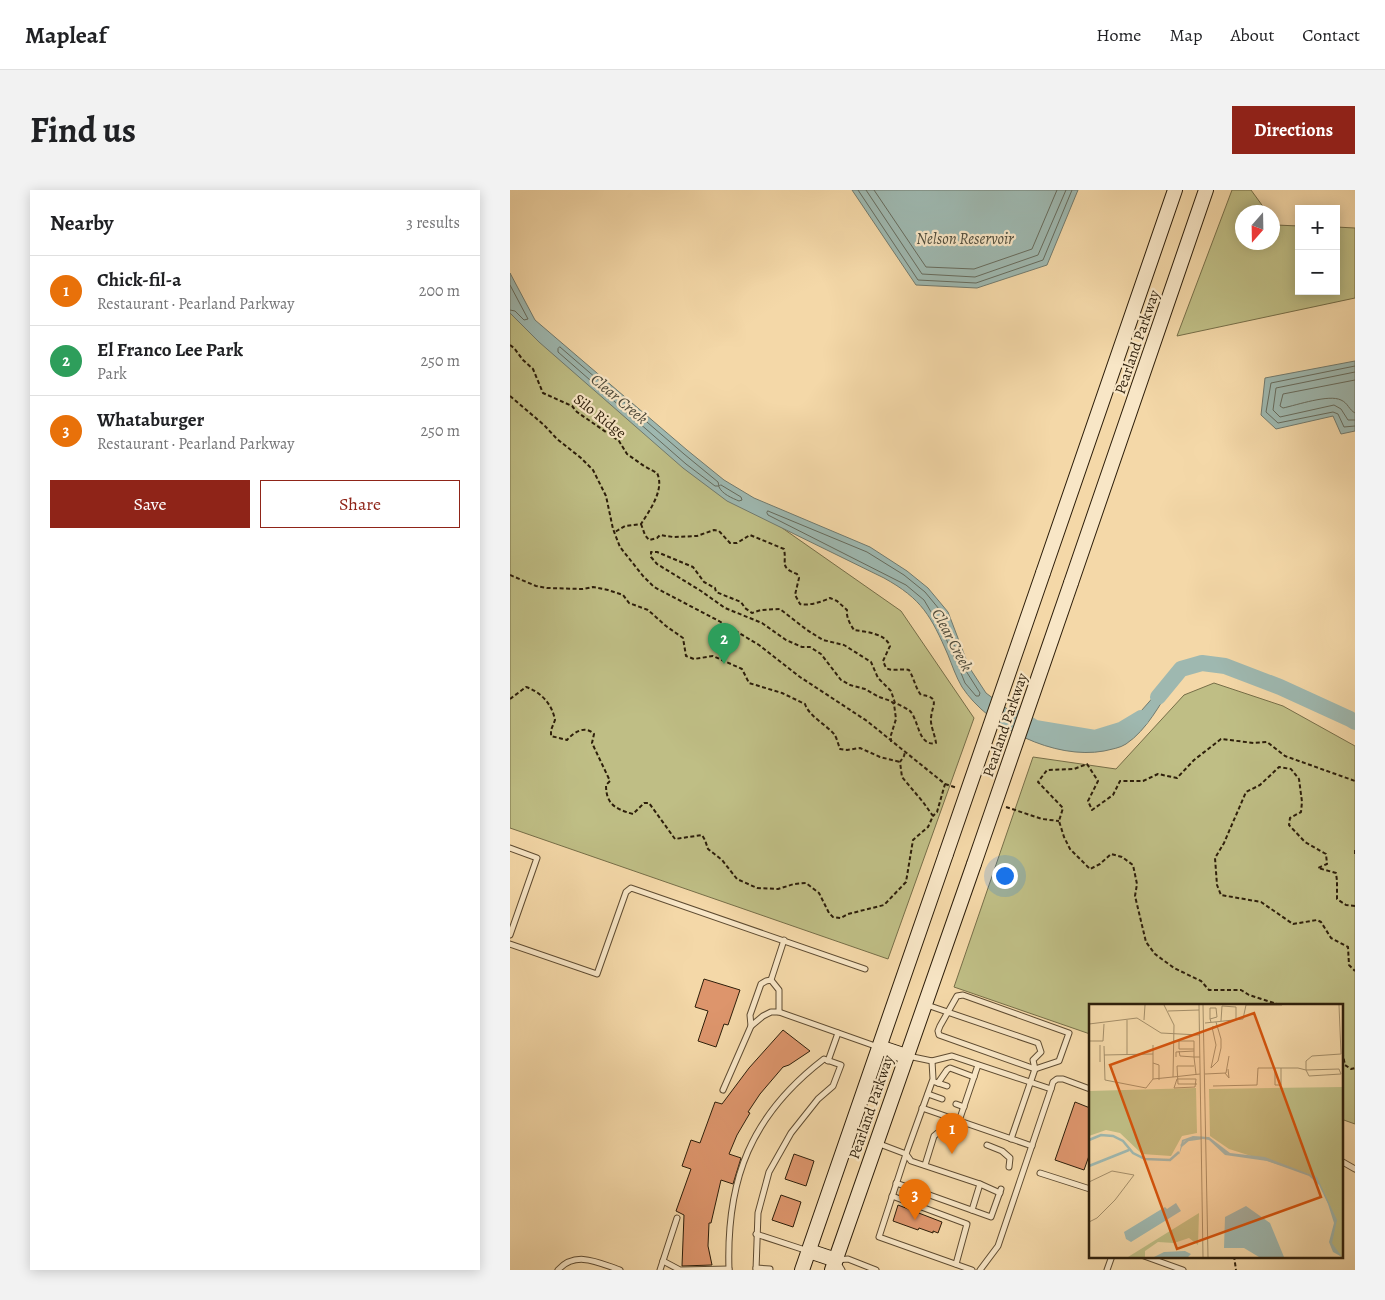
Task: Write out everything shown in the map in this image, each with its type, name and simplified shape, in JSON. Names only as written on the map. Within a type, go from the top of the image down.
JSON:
[{"type":"main road","name":"Pearland Parkway","points":[[802,1270],[1175,190]]},
{"type":"main road","name":"Pearland Parkway","points":[[837,1267],[876,1143],[1206,190]]},
{"type":"main road","points":[[878,1047],[906,1056]]},
{"type":"main road","points":[[809,1251],[837,1267]]},
{"type":"lane","points":[[510,848],[537,858],[510,935]]},
{"type":"lane","points":[[510,944],[597,974],[626,892],[632,888],[865,968]]},
{"type":"lane","points":[[771,980],[784,940]]},
{"type":"lane","points":[[771,980],[779,990],[779,1012]]},
{"type":"lane","points":[[751,1026],[750,1015],[761,984],[771,980]]},
{"type":"lane","points":[[962,995],[1068,1033],[1059,1061],[1035,1070],[939,1035],[938,1031],[957,996],[962,995]]},
{"type":"lane","points":[[924,1004],[1038,1043],[1041,1052],[1033,1060],[1035,1070],[1011,1139]]},
{"type":"lane","points":[[723,1090],[751,1026],[771,1012],[779,1012],[878,1047]]},
{"type":"lane","points":[[828,1061],[838,1033]]},
{"type":"lane","points":[[906,1056],[932,1061],[952,1056],[1051,1089]]},
{"type":"lane","points":[[663,1261],[680,1270],[729,1270],[728,1230],[733,1195],[749,1150],[769,1116],[792,1086],[824,1059],[841,1066],[833,1086],[818,1099],[802,1118],[777,1156],[769,1172],[762,1194],[756,1234],[756,1269],[770,1269]]},
{"type":"lane","points":[[932,1061],[935,1082]]},
{"type":"lane","points":[[959,1121],[978,1065]]},
{"type":"lane","points":[[972,1270],[879,1237],[922,1108],[935,1082],[950,1068],[974,1077]]},
{"type":"lane","points":[[980,1270],[998,1246],[1053,1082],[1057,1079],[1063,1080],[1089,1089]]},
{"type":"lane","points":[[935,1082],[947,1086]]},
{"type":"lane","points":[[962,1091],[968,1094]]},
{"type":"lane","points":[[928,1094],[942,1099]]},
{"type":"lane","points":[[956,1104],[964,1107]]},
{"type":"lane","points":[[922,1108],[1032,1146]]},
{"type":"lane","points":[[924,1165],[934,1136],[940,1131],[960,1135]]},
{"type":"lane","points":[[876,1143],[906,1154],[912,1161],[1000,1191],[991,1217],[896,1183]]},
{"type":"lane","points":[[987,1145],[1002,1151],[1010,1158],[1009,1167]]},
{"type":"lane","points":[[1342,1162],[1355,1169]]},
{"type":"lane","points":[[1040,1173],[1089,1189]]},
{"type":"lane","points":[[972,1210],[980,1184]]},
{"type":"lane","points":[[892,1196],[967,1224],[956,1264]]},
{"type":"lane","points":[[660,1270],[677,1218]]},
{"type":"lane","points":[[756,1234],[809,1251]]},
{"type":"lane","points":[[558,1270],[564,1264],[582,1258],[617,1270]]},
{"type":"lane","points":[[1107,1270],[1111,1258]]},
{"type":"lane","points":[[1150,1258],[1183,1270]]},
{"type":"lane","points":[[837,1267],[848,1259],[876,1270]]},
{"type":"path","name":"Silo Ridge","points":[[510,345],[533,369],[543,393],[572,406],[576,412],[619,441],[627,454],[657,473],[659,481],[655,499],[641,524]]},
{"type":"path","points":[[510,396],[593,470],[606,496],[614,532],[622,550],[642,576],[654,587],[719,621],[759,645],[800,677],[867,721],[945,784],[937,812],[928,827],[913,840],[906,882],[884,905],[848,914],[841,918],[833,917],[819,893],[806,883],[778,888],[757,888],[737,879],[722,860],[708,850],[702,836],[676,839],[649,803],[644,803],[633,814],[622,810],[608,800],[606,784],[610,781],[592,743],[594,734],[591,730],[582,729],[567,740],[555,738],[551,736],[555,720],[549,703],[533,689],[526,687],[510,699]]},
{"type":"path","points":[[614,532],[625,526],[641,524],[649,540],[660,535],[673,537],[697,536],[714,530],[719,531],[730,544],[737,543],[750,535],[784,549],[784,566],[788,571],[797,574],[799,578],[795,596],[800,604],[818,603],[830,598],[837,601],[847,610],[850,625],[854,630],[873,633],[887,640],[890,646],[884,661],[886,668],[890,670],[904,668],[909,670],[915,679],[921,695],[929,696],[934,701],[935,705],[931,719],[936,743],[926,742],[918,730],[911,712],[895,702],[891,691],[878,678],[872,662],[866,658],[844,645],[823,640],[780,609],[761,610],[752,613],[741,602],[716,592],[715,588],[704,582],[693,567],[657,552],[651,552],[651,557],[658,564],[724,608],[762,623],[786,640],[802,647],[810,647],[821,654],[841,680],[891,701],[894,704],[896,719],[891,742]]},
{"type":"path","points":[[510,575],[536,586],[547,588],[583,589],[593,587],[623,595],[629,603],[648,610],[683,638],[686,656],[694,658],[713,656],[745,671],[749,684],[782,693],[805,704],[808,711],[836,736],[840,749],[860,748],[880,757],[900,762]]},
{"type":"path","points":[[1277,1004],[1240,990],[1209,990],[1201,981],[1174,968],[1155,954],[1146,942],[1135,896],[1137,884],[1132,865],[1122,856],[1111,854],[1100,864],[1090,869],[1070,849],[1064,837],[1059,821],[1063,808],[1038,782],[1047,770],[1074,770],[1087,764],[1098,781],[1088,801],[1092,810],[1113,795],[1120,781],[1143,780],[1158,774],[1178,778],[1194,760],[1222,739],[1254,743],[1266,742],[1285,756],[1355,781]]},
{"type":"path","points":[[905,752],[900,762],[902,777],[933,816]]},
{"type":"path","points":[[1355,906],[1346,905],[1337,899],[1336,873],[1318,868],[1327,864],[1326,854],[1305,842],[1289,825],[1290,818],[1301,812],[1302,802],[1299,779],[1291,769],[1279,767],[1260,785],[1246,792],[1224,843],[1214,858],[1217,885],[1221,895],[1261,902],[1293,924],[1316,920],[1321,922],[1331,938],[1348,947],[1349,966],[1355,972]]},
{"type":"path","points":[[1342,1050],[1346,1065],[1351,1069],[1355,1068]]},
{"type":"shaded area","points":[[1232,190],[1251,190],[1262,205],[1235,205],[1235,250],[1280,250],[1280,225],[1295,226],[1295,295],[1340,295],[1340,227],[1355,228],[1355,298],[1177,336]]},
{"type":"shaded area","points":[[510,290],[539,332],[725,488],[901,611],[974,718],[888,959],[510,828]]},
{"type":"shaded area","points":[[1214,683],[1283,706],[1355,746],[1355,1124],[1342,1119],[1342,1004],[1089,1004],[1089,1034],[954,987],[1033,757],[1116,769],[1184,695]]},
{"type":"water","name":"Nelson Reservoir","points":[[852,190],[1078,190],[1047,265],[977,288],[916,285]]},
{"type":"water","points":[[510,273],[535,320],[724,480],[754,498],[870,547],[907,571],[928,588],[948,612],[969,667],[986,693],[1014,714],[1042,731],[1060,738],[1097,741],[1115,736],[1134,719],[1171,677],[1173,684],[1140,732],[1124,745],[1116,748],[1085,753],[1065,751],[1045,746],[1006,728],[989,716],[962,687],[936,629],[924,610],[908,593],[884,578],[727,501],[683,468],[539,342],[510,313]]},
{"type":"water","points":[[1355,361],[1355,431],[1341,434],[1333,416],[1276,429],[1261,415],[1265,378]]},
{"type":"building","points":[[704,979],[740,990],[728,1025],[724,1024],[716,1047],[698,1041],[708,1011],[695,1007]]},
{"type":"building","points":[[783,1030],[810,1051],[783,1067],[760,1094],[748,1112],[750,1113],[737,1135],[729,1154],[741,1158],[733,1184],[721,1180],[711,1223],[709,1223],[708,1246],[712,1265],[682,1266],[684,1215],[676,1211],[691,1169],[682,1166],[691,1140],[700,1143],[715,1102],[722,1104],[749,1068]]},
{"type":"building","points":[[1075,1102],[1089,1108],[1089,1156],[1084,1170],[1055,1160]]},
{"type":"building","points":[[794,1154],[814,1161],[806,1186],[785,1179]]},
{"type":"building","points":[[781,1195],[801,1202],[793,1227],[772,1220]]},
{"type":"building","points":[[898,1205],[942,1222],[938,1233],[919,1228],[918,1230],[893,1221]]},
{"type":"waterway","name":"Clear Creek","points":[[1158,697],[1181,669],[1202,663],[1225,666],[1280,687],[1355,722]]},
{"type":"waterway","name":"Clear Creek","points":[[1019,718],[1035,728],[1095,738],[1121,730],[1141,718]]},
{"type":"place","name":"El Franco Lee Park","points":[[724,664]]},
{"type":"place","name":"Chick-fil-a","points":[[952,1154]]},
{"type":"place","name":"Whataburger","points":[[915,1220]]}]
